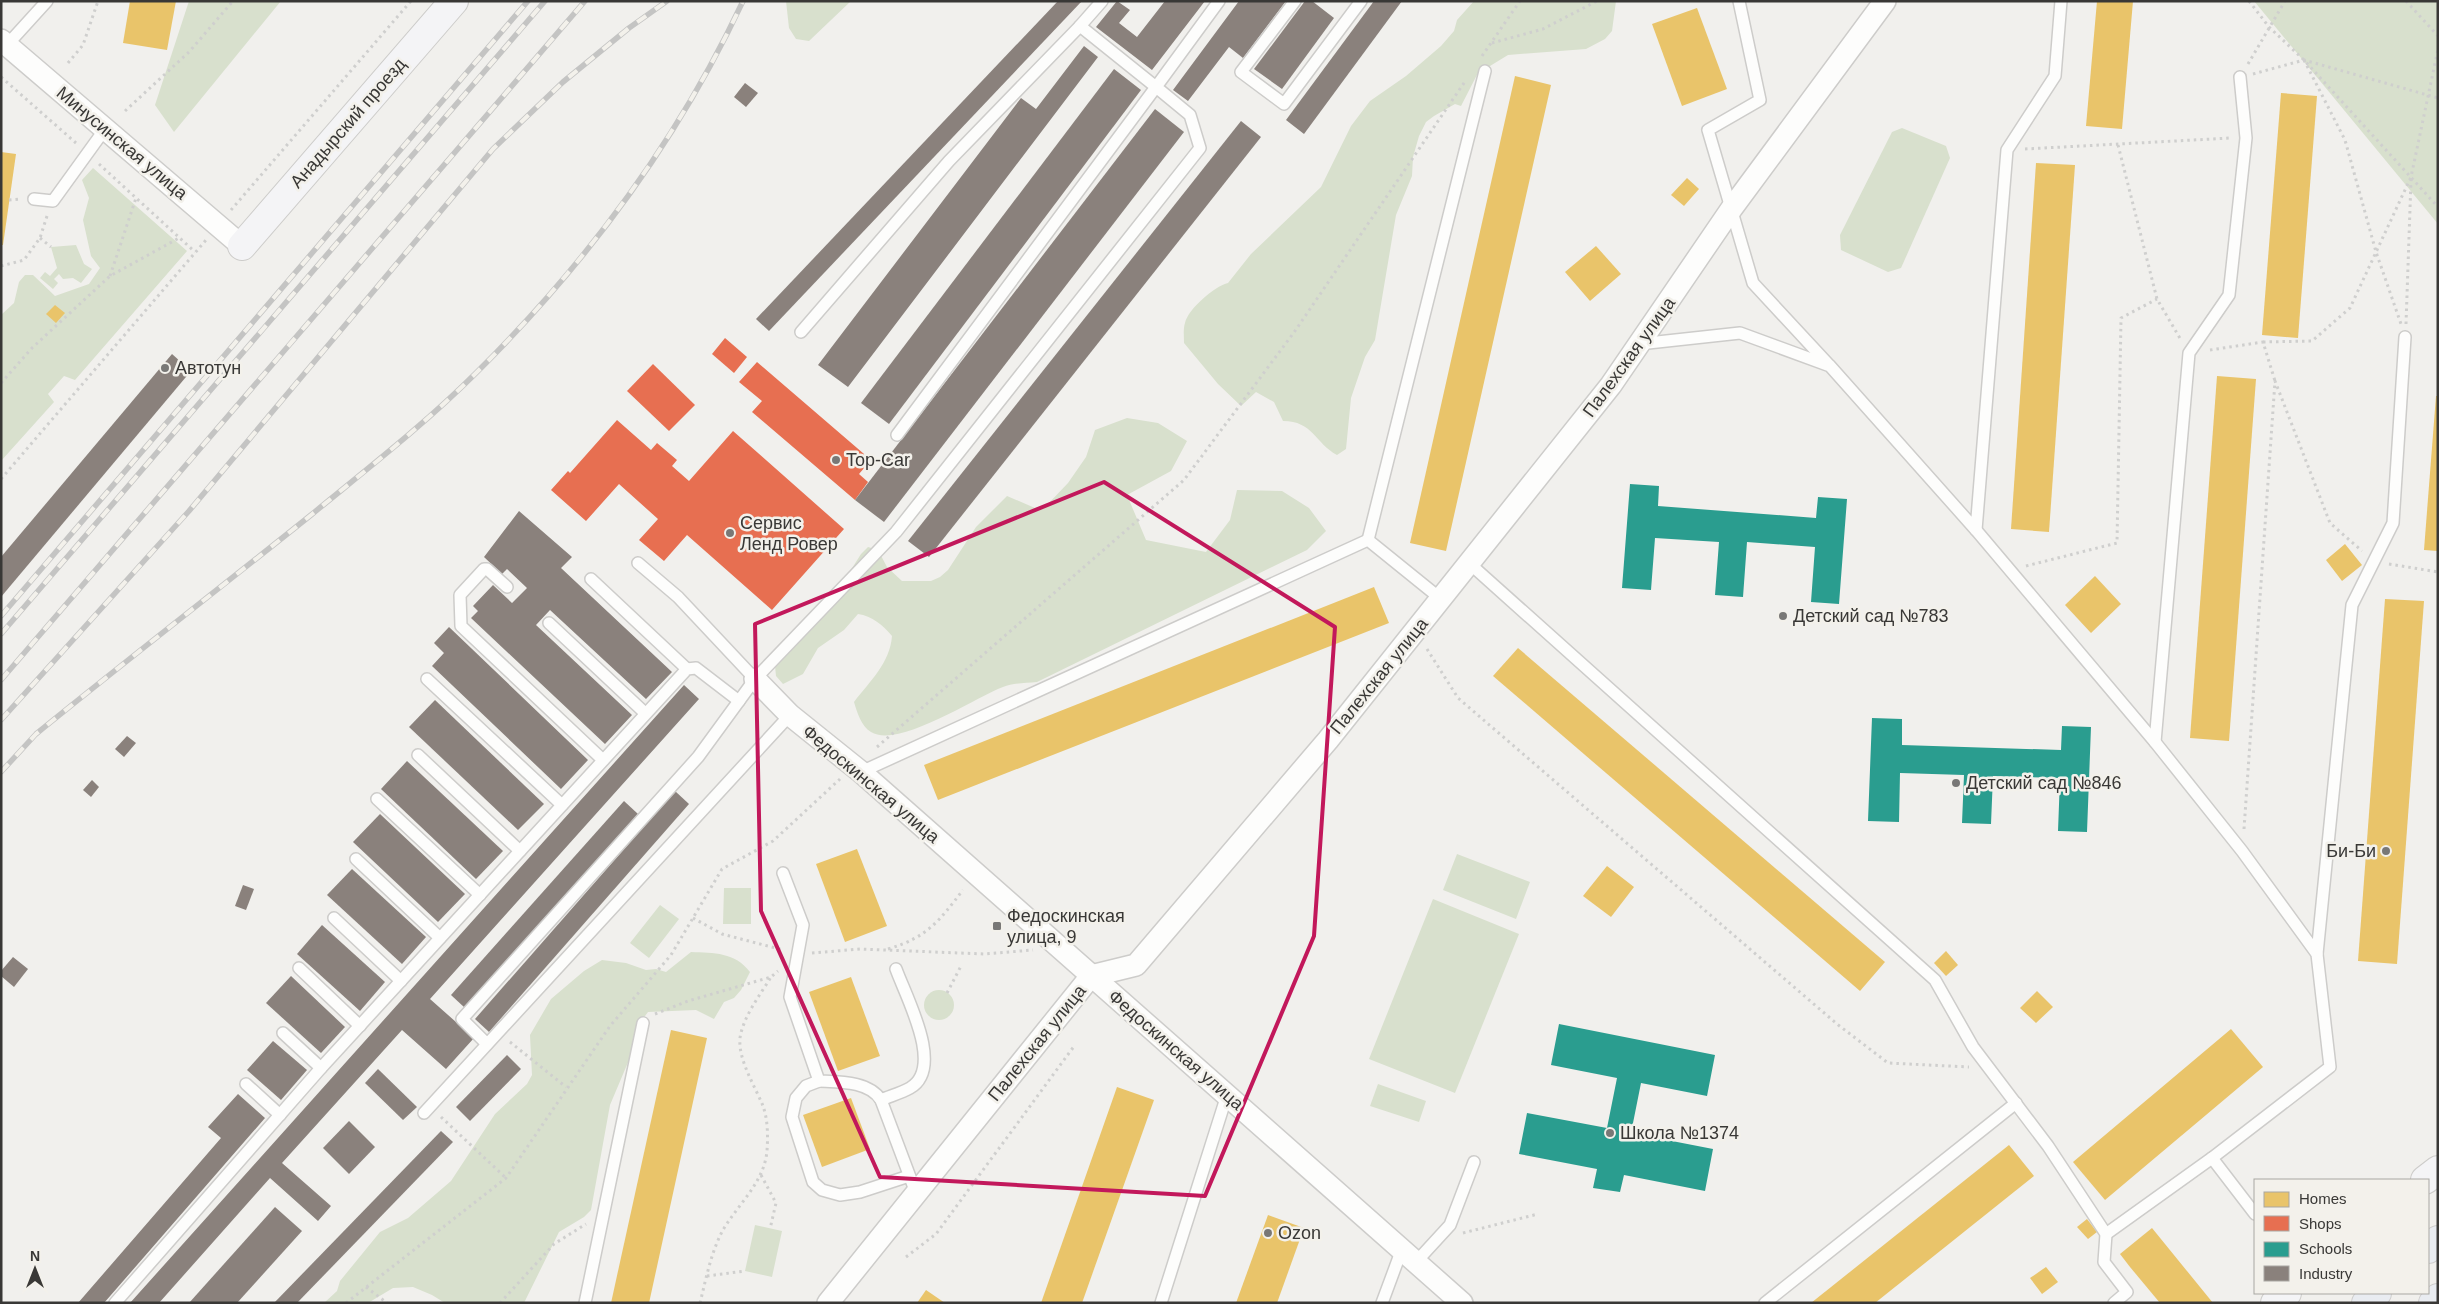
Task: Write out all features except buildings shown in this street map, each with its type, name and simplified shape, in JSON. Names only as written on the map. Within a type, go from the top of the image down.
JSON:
[{"type":"main road","points":[[2366,1303],[2376,1294]]},
{"type":"main road","points":[[2433,1303],[2438,1298]]},
{"type":"street","name":"Анадырский проезд","points":[[242,246],[454,1]]},
{"type":"street","name":"Палехская улица","points":[[828,1303],[912,1185],[1091,976],[1136,965],[1328,740],[1611,385],[1732,208],[1885,1]]},
{"type":"street","name":"Минусинская улица","points":[[4,43],[242,246]]},
{"type":"street","name":"Федоскинская улица","points":[[756,678],[790,715],[857,769],[1462,1303]]},
{"type":"street","points":[[2426,1179],[2438,1170]]},
{"type":"street","points":[[2275,1303],[2286,1294]]},
{"type":"lane","points":[[4,43],[47,1]]},
{"type":"lane","points":[[802,332],[949,160],[1102,1]]},
{"type":"lane","points":[[897,435],[1219,1]]},
{"type":"lane","points":[[1295,1],[1241,72],[1284,104],[1362,1]]},
{"type":"lane","points":[[1739,1],[1760,100],[1708,130],[1753,283],[1830,366],[1976,530],[2155,742],[2242,851],[2317,954]]},
{"type":"lane","points":[[1976,530],[2007,150],[2055,76],[2061,1]]},
{"type":"lane","points":[[487,1044],[462,1019],[698,757],[756,678],[896,532],[1200,148],[1190,114],[1080,26]]},
{"type":"lane","points":[[1368,540],[1485,72]]},
{"type":"lane","points":[[2155,742],[2189,354],[2229,295],[2246,138],[2240,78]]},
{"type":"lane","points":[[34,199],[52,201],[105,129]]},
{"type":"lane","points":[[1640,344],[1740,333],[1830,366]]},
{"type":"lane","points":[[2106,1234],[2212,1158],[2330,1068],[2317,954],[2352,605],[2393,523],[2405,337]]},
{"type":"lane","points":[[1368,540],[1440,599]]},
{"type":"lane","points":[[857,769],[1368,540]]},
{"type":"lane","points":[[638,563],[678,597],[756,678]]},
{"type":"lane","points":[[1469,563],[1935,980],[1973,1047],[2016,1102],[2106,1234],[2104,1262],[2127,1292],[2114,1303]]},
{"type":"lane","points":[[507,587],[488,569],[484,569],[460,595],[461,626],[603,760]]},
{"type":"lane","points":[[591,579],[687,669]]},
{"type":"lane","points":[[549,623],[646,713]]},
{"type":"lane","points":[[115,1303],[321,1068],[687,669],[696,668],[739,701]]},
{"type":"lane","points":[[427,678],[562,805]]},
{"type":"lane","points":[[427,1110],[790,715]]},
{"type":"lane","points":[[418,755],[520,851]]},
{"type":"lane","points":[[377,799],[480,895]]},
{"type":"lane","points":[[356,859],[440,938]]},
{"type":"lane","points":[[783,873],[803,925],[790,997],[819,1081]]},
{"type":"lane","points":[[334,918],[401,981]]},
{"type":"lane","points":[[299,968],[360,1026]]},
{"type":"lane","points":[[881,1100],[911,1088],[919,1078],[925,1064],[925,1046],[896,970]]},
{"type":"lane","points":[[585,1303],[643,1023]]},
{"type":"lane","points":[[283,1033],[321,1068]]},
{"type":"lane","points":[[819,1081],[861,1086],[876,1092],[881,1100],[912,1185],[840,1195],[822,1190],[813,1182],[792,1117],[796,1098],[806,1086],[819,1081]]},
{"type":"lane","points":[[246,1084],[280,1116]]},
{"type":"lane","points":[[1161,1303],[1226,1095]]},
{"type":"lane","points":[[1765,1303],[2016,1102]]},
{"type":"lane","points":[[2212,1158],[2254,1213]]},
{"type":"lane","points":[[1382,1303],[1409,1256],[1450,1225],[1474,1162]]},
{"type":"path","points":[[68,63],[83,45],[98,1]]},
{"type":"path","points":[[125,110],[189,52],[233,1]]},
{"type":"path","points":[[1480,60],[1520,1]]},
{"type":"path","points":[[1491,43],[1543,29],[1597,1]]},
{"type":"path","points":[[2249,1],[2270,27],[2304,60],[2438,207]]},
{"type":"path","points":[[2240,78],[2285,1]]},
{"type":"path","points":[[2406,1],[2438,36]]},
{"type":"path","points":[[2405,337],[2411,177],[2438,49]]},
{"type":"path","points":[[2304,60],[2345,140],[2376,252],[2405,337]]},
{"type":"path","points":[[2240,78],[2304,60],[2438,98]]},
{"type":"path","points":[[346,1303],[506,1178],[566,1087],[610,1026],[671,955],[722,868],[773,841],[1184,480],[1295,331],[1469,76]]},
{"type":"path","points":[[2007,150],[2246,138]]},
{"type":"path","points":[[2118,145],[2157,299],[2189,354],[2262,342],[2312,341],[2350,308],[2411,177]]},
{"type":"path","points":[[110,276],[136,198]]},
{"type":"path","points":[[1,266],[24,260],[40,238],[52,201]]},
{"type":"path","points":[[40,238],[51,247]]},
{"type":"path","points":[[1,383],[32,348],[110,276],[179,238]]},
{"type":"path","points":[[2008,570],[2117,543],[2121,318],[2157,299]]},
{"type":"path","points":[[2262,342],[2275,381],[2330,523],[2374,561],[2438,572]]},
{"type":"path","points":[[2242,851],[2275,381]]},
{"type":"path","points":[[1416,631],[1458,698],[1837,1024],[1888,1063],[1989,1068]]},
{"type":"path","points":[[976,874],[927,932],[906,944],[885,950],[984,954],[1057,947]]},
{"type":"path","points":[[700,1303],[707,1276],[723,1231],[760,1174],[766,1153],[767,1130],[764,1108],[743,1058],[740,1040],[743,1028],[771,977],[798,954]]},
{"type":"path","points":[[947,993],[961,966]]},
{"type":"path","points":[[643,1023],[662,1010],[771,977]]},
{"type":"path","points":[[498,1032],[566,1087]]},
{"type":"path","points":[[906,1257],[936,1234],[1075,1045]]},
{"type":"path","points":[[427,1110],[506,1178]]},
{"type":"path","points":[[760,1174],[776,1203],[770,1229]]},
{"type":"path","points":[[500,1303],[554,1244],[604,1213]]},
{"type":"path","points":[[1460,1234],[1538,1214]]},
{"type":"path","points":[[707,1276],[745,1271]]},
{"type":"path","points":[[366,1287],[387,1303]]},
{"type":"highlighted area","points":[[1104,482],[1335,627],[1314,936],[1205,1196],[880,1177],[761,911],[755,624]]},
{"type":"green space","points":[[189,1],[281,1],[174,132],[155,105]]},
{"type":"green space","points":[[786,1],[851,1],[809,41],[796,39],[789,28]]},
{"type":"green space","points":[[1474,1],[1616,1],[1612,31],[1605,39],[1586,49],[1508,55],[1490,66],[1480,69],[1461,106],[1455,104],[1426,122],[1419,136],[1413,157],[1412,176],[1396,215],[1375,340],[1365,357],[1351,398],[1346,449],[1337,455],[1301,425],[1283,421],[1274,402],[1256,392],[1241,406],[1218,384],[1184,343],[1185,323],[1196,305],[1216,289],[1228,283],[1251,254],[1321,187],[1351,126],[1370,101],[1406,76],[1441,46],[1454,31],[1457,20]]},
{"type":"green space","points":[[2254,1],[2438,1],[2438,224]]},
{"type":"green space","points":[[1902,128],[1946,146],[1950,158],[1901,268],[1888,272],[1841,250],[1840,235],[1892,132]]},
{"type":"green space","points":[[93,168],[187,251],[75,380],[64,376],[48,394],[54,402],[1,461],[1,315],[14,303],[19,282],[25,275],[33,275],[55,296],[89,284],[100,268],[91,256],[83,220],[89,198],[82,180]]},
{"type":"green space","points":[[76,245],[84,264],[92,269],[81,283],[73,278],[63,279],[59,274],[54,279],[58,283],[53,289],[40,278],[45,272],[50,276],[57,268],[51,247]]},
{"type":"green space","points":[[1127,418],[1158,423],[1187,441],[1171,471],[1127,495],[1146,540],[1206,552],[1230,520],[1237,490],[1282,491],[1309,508],[1326,531],[1307,550],[1037,682],[1003,687],[936,720],[899,734],[883,735],[871,732],[862,723],[854,702],[878,671],[890,646],[892,636],[873,619],[858,614],[844,630],[818,648],[803,674],[783,684],[776,676],[775,666],[820,619],[861,554],[868,547],[878,550],[887,567],[902,581],[931,581],[940,577],[948,570],[976,527],[1007,496],[1035,508],[1046,506],[1068,483],[1086,457],[1095,430]]},
{"type":"green space","points":[[1457,854],[1530,882],[1516,919],[1443,890]]},
{"type":"green space","points":[[724,888],[751,888],[751,924],[723,924]]},
{"type":"green space","points":[[1433,899],[1519,934],[1455,1093],[1369,1059]]},
{"type":"green space","points":[[660,905],[679,919],[649,958],[630,943]]},
{"type":"green space","points":[[691,952],[716,953],[731,957],[744,965],[750,972],[741,990],[734,998],[724,1002],[714,1019],[696,1010],[648,1012],[642,1020],[640,1042],[629,1060],[610,1105],[591,1210],[584,1217],[559,1232],[524,1303],[445,1303],[413,1287],[393,1288],[368,1303],[324,1303],[337,1291],[340,1281],[380,1232],[408,1218],[451,1181],[495,1114],[527,1084],[532,1075],[530,1035],[551,999],[584,971],[602,960],[626,963],[646,970],[656,969],[666,972]]},
{"type":"green space","points":[[939,990],[945,991],[953,999],[953,1011],[945,1019],[939,1020],[933,1019],[925,1011],[924,1005],[925,999],[933,991]]},
{"type":"green space","points":[[1378,1084],[1426,1101],[1419,1122],[1370,1106]]},
{"type":"green space","points":[[755,1225],[782,1231],[772,1277],[745,1271]]},
{"type":"railway","points":[[1,616],[528,1]]},
{"type":"railway","points":[[1,634],[545,1]]},
{"type":"railway","points":[[1,680],[585,1]]},
{"type":"railway","points":[[1,720],[189,511],[493,149],[563,82],[629,28],[667,1]]},
{"type":"railway","points":[[1,772],[36,734],[311,515],[416,428],[457,392],[516,332],[591,245],[626,199],[689,103],[743,1]]},
{"type":"place","name":"Автотун","points":[[165,368]]},
{"type":"place","name":"Top-Car","points":[[836,460]]},
{"type":"place","name":"Сервис Ленд Ровер","points":[[730,533]]},
{"type":"place","name":"Детский сад №783","points":[[1783,616]]},
{"type":"place","name":"Детский сад №846","points":[[1956,783]]},
{"type":"place","name":"Би-Би","points":[[2386,851]]},
{"type":"place","name":"Федоскинская улица, 9","points":[[997,926]]},
{"type":"place","name":"Школа №1374","points":[[1610,1133]]},
{"type":"place","name":"Ozon","points":[[1268,1233]]}]
